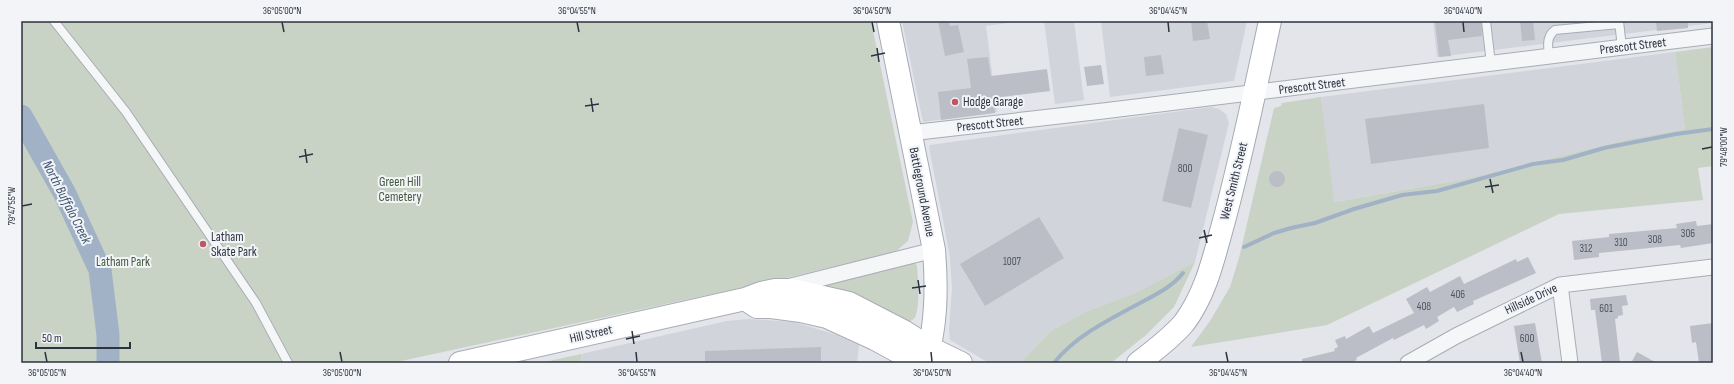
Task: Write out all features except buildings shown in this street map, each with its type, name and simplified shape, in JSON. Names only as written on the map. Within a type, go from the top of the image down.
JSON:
[{"type":"street","name":"Battleground Avenue","points":[[888,21],[934,250],[936,282],[935,306],[924,358]]},
{"type":"street","name":"West Smith Street","points":[[1138,363],[1162,344],[1183,323],[1198,301],[1207,282],[1234,185],[1270,21]]},
{"type":"street","name":"Prescott Street","points":[[910,133],[1254,93],[1713,36]]},
{"type":"street","name":"Hill Street","points":[[460,363],[745,299],[761,293],[934,250]]},
{"type":"street","name":"Hillside Drive","points":[[1408,363],[1456,336],[1560,285],[1713,267]]},
{"type":"street","points":[[1560,285],[1570,363]]},
{"type":"street","name":"Hill Street","points":[[775,290],[792,290],[849,303],[905,332],[924,358]]},
{"type":"street","name":"Hill Street","points":[[745,299],[756,307],[771,307],[801,311],[827,317],[874,339],[924,358],[961,363]]},
{"type":"lane","points":[[54,21],[126,112],[256,304],[288,363]]},
{"type":"lane","points":[[1486,21],[1491,64]]},
{"type":"lane","points":[[1549,57],[1548,42],[1550,34],[1556,30],[1619,23],[1622,48]]},
{"type":"shaded area","points":[[902,21],[1021,21],[986,26],[997,112],[923,122]]},
{"type":"shaded area","points":[[1044,21],[1074,21],[1084,100],[1055,104]]},
{"type":"shaded area","points":[[1101,21],[1247,21],[1234,81],[1110,97]]},
{"type":"shaded area","points":[[1433,21],[1713,21],[1713,23],[1437,57]]},
{"type":"shaded area","points":[[1675,52],[1685,129],[1630,139],[1461,180],[1333,202],[1321,97]]},
{"type":"shaded area","points":[[1211,107],[1219,109],[1226,114],[1229,123],[1195,262],[1135,293],[1088,311],[1052,330],[1020,363],[989,363],[950,340],[949,329],[952,288],[950,257],[929,147],[930,145]]},
{"type":"shaded area","points":[[749,319],[794,322],[837,335],[859,345],[857,363],[582,363],[581,354],[727,321]]},
{"type":"green space","name":"Green Hill Cemetery","points":[[21,21],[871,21],[913,222],[908,241],[895,252],[777,280],[392,363],[21,363]]},
{"type":"green space","points":[[1713,47],[1713,166],[1698,168],[1703,200],[1559,214],[1327,325],[1191,347],[1210,321],[1230,287],[1239,258],[1274,108],[1281,106],[1282,103],[1321,97],[1334,202],[1461,180],[1630,139],[1685,129],[1675,52]]},
{"type":"green space","points":[[1195,262],[1174,307],[1146,335],[1111,363],[1020,363],[1052,330],[1088,311],[1135,293]]},
{"type":"green space","points":[[915,263],[917,266],[918,284],[917,309],[915,318],[907,322],[813,286]]},
{"type":"green space","points":[[581,354],[582,363],[540,363]]},
{"type":"waterway","name":"North Buffalo Creek","points":[[21,116],[65,194],[100,270],[108,335],[108,363]]},
{"type":"waterway","points":[[1244,247],[1274,233],[1315,223],[1354,209],[1402,195],[1437,191],[1533,164],[1563,160],[1604,148],[1676,134],[1713,129]]},
{"type":"waterway","points":[[1054,363],[1062,353],[1083,336],[1105,322],[1152,297],[1174,282],[1183,273]]},
{"type":"place","name":"Hodge Garage","points":[[955,102]]},
{"type":"place","name":"Latham Skate Park","points":[[203,244]]},
{"type":"park label","name":"Latham Park","points":[[123,262]]}]
